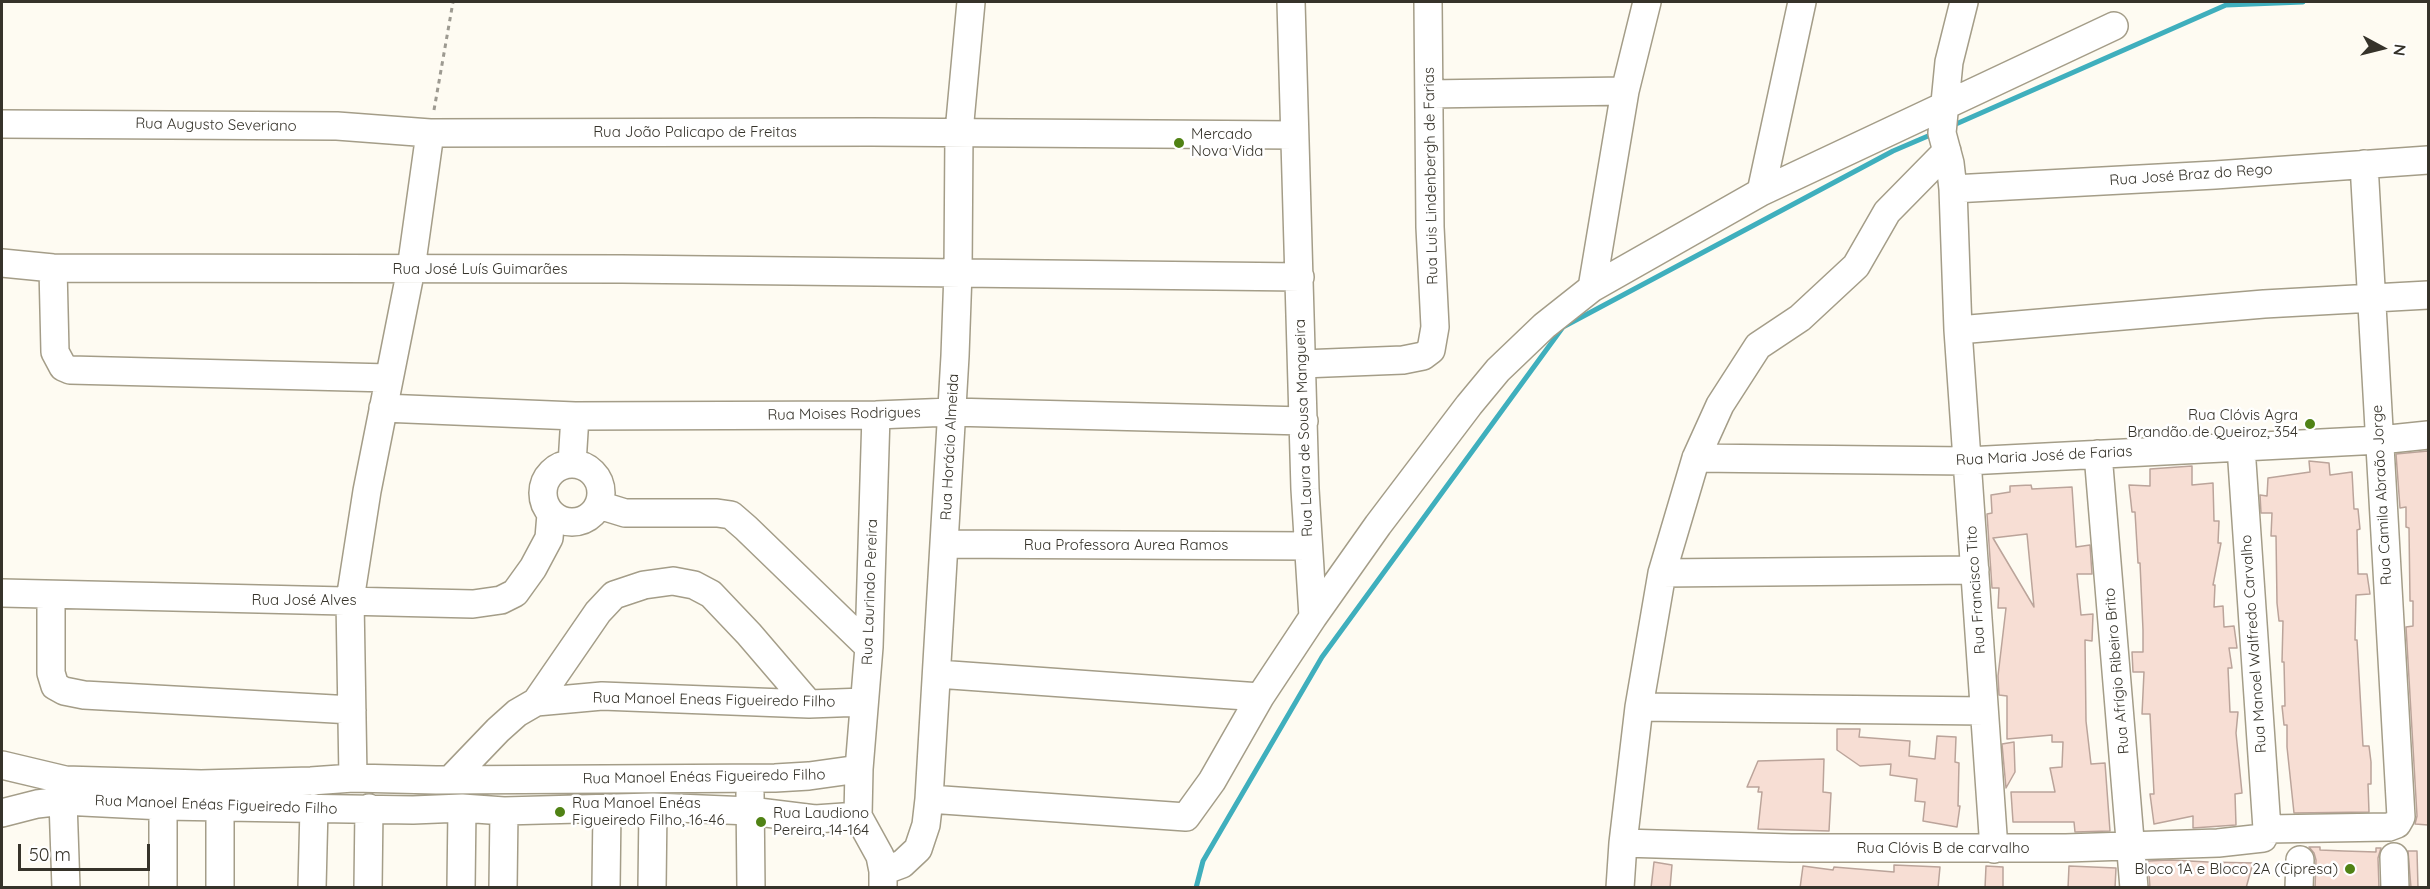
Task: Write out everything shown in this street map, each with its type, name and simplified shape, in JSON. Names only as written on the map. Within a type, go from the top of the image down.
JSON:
[{"type":"street","name":"Rua Horácio Almeida","points":[[883,879],[918,849],[930,799],[958,272],[959,132],[971,2]]},
{"type":"street","name":"Rua Laura de Sousa Mangueira","points":[[1291,2],[1308,546],[1313,617]]},
{"type":"street","name":"Rua Luis Lindenbergh de Farias","points":[[1302,364],[1403,360],[1423,356],[1431,350],[1435,327],[1430,227],[1428,2]]},
{"type":"street","points":[[1592,288],[1624,91],[1647,2]]},
{"type":"street","points":[[1761,192],[1802,2]]},
{"type":"street","name":"Rua Francisco Tito","points":[[1964,2],[1948,62],[1942,133],[1953,189],[1958,330],[1994,849]]},
{"type":"street","points":[[930,799],[1186,817],[1212,781],[1260,697],[1378,525],[1498,370],[1544,326],[1592,288],[1761,192],[2114,26]]},
{"type":"street","points":[[1429,93],[1624,91]]},
{"type":"street","name":"Rua Augusto Severiano","points":[[2,124],[337,126],[430,133]]},
{"type":"street","name":"Rua João Palicapo de Freitas","points":[[430,133],[959,132],[1294,135]]},
{"type":"street","points":[[353,778],[350,600],[365,501],[411,269],[430,133]]},
{"type":"street","points":[[1620,888],[1639,707],[1662,573],[1696,458],[1720,405],[1758,346],[1800,318],[1856,266],[1887,212],[1947,152]]},
{"type":"street","name":"Rua José Braz do Rego","points":[[1953,189],[2215,175],[2428,160]]},
{"type":"street","name":"Rua Camila Abraão Jorge","points":[[2364,164],[2401,817],[2397,824]]},
{"type":"street","name":"Rua José Luís Guimarães","points":[[2,263],[53,268],[958,272],[1300,277]]},
{"type":"street","points":[[53,268],[55,352],[63,367],[78,371],[389,378]]},
{"type":"street","points":[[1958,330],[2264,304],[2428,295]]},
{"type":"street","name":"Rua Moises Rodrigues","points":[[383,408],[575,416],[876,416],[951,412],[1304,421]]},
{"type":"street","points":[[572,464],[575,416]]},
{"type":"street","name":"Rua Laurindo Pereira","points":[[859,769],[869,647],[876,416]]},
{"type":"street","name":"Rua Maria José de Farias","points":[[1696,458],[1967,461],[2380,440],[2428,435]]},
{"type":"street","name":"Rua Manoel Walfredo Carvalho","points":[[2241,447],[2265,834]]},
{"type":"street","name":"Rua Afrígio Ribeiro Brito","points":[[2098,454],[2134,888]]},
{"type":"street","points":[[572,464],[584,466],[599,482],[601,494],[599,505],[583,521],[572,523],[560,520],[551,514],[545,504],[543,493],[545,482],[551,472],[561,466],[572,464]]},
{"type":"street","points":[[599,505],[625,513],[730,515],[869,647]]},
{"type":"street","name":"Rua José Alves","points":[[2,593],[51,596],[472,604],[506,599],[523,584],[545,546],[551,528],[551,514]]},
{"type":"street","name":"Rua Professora Aurea Ramos","points":[[944,544],[1308,546]]},
{"type":"street","points":[[1662,573],[1975,570]]},
{"type":"street","points":[[536,702],[598,612],[614,595],[644,585],[673,581],[694,585],[711,594],[750,634],[809,704]]},
{"type":"street","points":[[51,596],[51,673],[55,686],[64,691],[84,695],[352,710]]},
{"type":"street","points":[[937,674],[1260,697]]},
{"type":"street","name":"Rua Manoel Eneas Figueiredo Filho","points":[[450,780],[498,730],[522,709],[536,702],[602,696],[809,704],[864,702]]},
{"type":"street","points":[[1639,707],[1984,711]]},
{"type":"street","name":"Rua Manoel Enéas Figueiredo Filho","points":[[2,765],[64,780],[106,783],[212,784],[353,778],[665,780],[810,776],[859,769]]},
{"type":"street","points":[[859,769],[858,816],[880,856],[883,879]]},
{"type":"street","points":[[749,777],[752,888]]},
{"type":"street","points":[[63,801],[66,888]]},
{"type":"street","name":"Rua Manoel Enéas Figueiredo Filho","points":[[2,813],[37,804],[63,801],[163,806],[462,808],[504,811],[653,807],[750,811],[815,819],[858,816]]},
{"type":"street","points":[[220,805],[220,888]]},
{"type":"street","points":[[163,806],[163,888]]},
{"type":"street","points":[[652,888],[653,807]]},
{"type":"street","points":[[312,888],[314,808]]},
{"type":"street","points":[[368,888],[369,808]]},
{"type":"street","points":[[461,888],[462,808]]},
{"type":"street","points":[[606,888],[607,808]]},
{"type":"street","points":[[503,888],[504,811]]},
{"type":"street","name":"Rua Clóvis B de carvalho","points":[[1623,843],[1791,848],[1994,849],[2218,843],[2265,834],[2389,828],[2397,824]]},
{"type":"street","points":[[2394,857],[2394,888]]},
{"type":"street","points":[[2299,888],[2300,860]]},
{"type":"path","points":[[430,133],[453,2]]},
{"type":"building","points":[[2428,451],[2428,825],[2415,824],[2417,816],[2406,627],[2413,626],[2413,601],[2410,601],[2409,528],[2406,527],[2406,507],[2400,508],[2396,454]]},
{"type":"building","points":[[2309,461],[2329,463],[2330,475],[2352,472],[2354,509],[2358,509],[2360,529],[2357,530],[2358,574],[2367,574],[2370,594],[2356,595],[2355,640],[2357,640],[2363,746],[2369,746],[2371,762],[2371,784],[2368,784],[2369,812],[2294,813],[2287,725],[2284,725],[2282,706],[2285,706],[2284,662],[2282,662],[2283,621],[2279,621],[2277,603],[2276,536],[2271,536],[2272,513],[2261,513],[2260,495],[2267,496],[2268,478],[2310,472]]},
{"type":"building","points":[[2192,466],[2192,485],[2213,483],[2214,521],[2219,521],[2218,543],[2221,543],[2213,585],[2215,585],[2214,607],[2223,606],[2224,627],[2234,626],[2237,648],[2229,648],[2232,668],[2228,668],[2230,712],[2238,712],[2236,733],[2242,793],[2235,794],[2236,825],[2193,828],[2193,816],[2154,824],[2150,794],[2154,794],[2150,714],[2142,714],[2144,672],[2133,672],[2132,652],[2143,652],[2143,630],[2140,563],[2138,563],[2135,512],[2132,512],[2129,485],[2150,486],[2150,469]]},
{"type":"building","points":[[2031,485],[2032,489],[2072,487],[2076,547],[2090,545],[2092,574],[2077,574],[2081,615],[2093,614],[2092,641],[2085,640],[2086,721],[2091,764],[2105,763],[2110,831],[2075,832],[2074,822],[2013,822],[2011,792],[2055,792],[2050,768],[2062,767],[2063,742],[2052,742],[2052,735],[2007,739],[2007,696],[1999,695],[1998,676],[2006,608],[1998,608],[1999,588],[1992,588],[1987,514],[1992,513],[1991,495],[2010,492],[2010,486]],"holes":[[[2027,534],[2034,607],[1993,538]]]},
{"type":"building","points":[[1837,729],[1860,729],[1859,737],[1910,741],[1909,756],[1935,759],[1937,736],[1956,737],[1955,762],[1959,763],[1958,806],[1960,806],[1957,827],[1923,821],[1925,802],[1915,801],[1917,779],[1890,775],[1891,764],[1860,766],[1837,750]]},
{"type":"building","points":[[2014,742],[2015,772],[2006,788],[2002,744]]},
{"type":"building","points":[[1824,759],[1823,792],[1831,793],[1829,831],[1758,829],[1762,792],[1758,792],[1759,787],[1747,787],[1758,761]]},
{"type":"building","points":[[2309,847],[2320,847],[2320,850],[2376,852],[2376,848],[2381,848],[2378,858],[2379,888],[2315,888],[2316,860]]},
{"type":"building","points":[[2408,851],[2417,851],[2418,888],[2411,888]]},
{"type":"building","points":[[2148,861],[2253,863],[2246,888],[2150,888]]},
{"type":"building","points":[[1654,862],[1672,865],[1670,888],[1651,888]]},
{"type":"building","points":[[1894,865],[1940,867],[1938,888],[1800,888],[1803,866],[1833,870],[1834,867],[1894,872]]},
{"type":"building","points":[[1986,866],[2003,867],[2003,888],[1985,888]]},
{"type":"building","points":[[2069,866],[2116,868],[2115,888],[2068,888]]},
{"type":"waterway","points":[[1956,124],[2226,5],[2303,2]]},
{"type":"waterway","points":[[1196,888],[1203,861],[1322,657],[1563,327],[1893,151],[1928,136]]},
{"type":"place","name":"Mercado Nova Vida","points":[[1179,143]]},
{"type":"place","name":"Rua Clóvis Agra Brandão de Queiroz, 354","points":[[2310,424]]},
{"type":"place","name":"Rua Manoel Enéas Figueiredo Filho, 16-46","points":[[560,812]]},
{"type":"place","name":"Rua Laudiono Pereira, 14-164","points":[[761,822]]},
{"type":"place","name":"Bloco 1A e Bloco 2A (Cipresa)","points":[[2350,869]]}]
